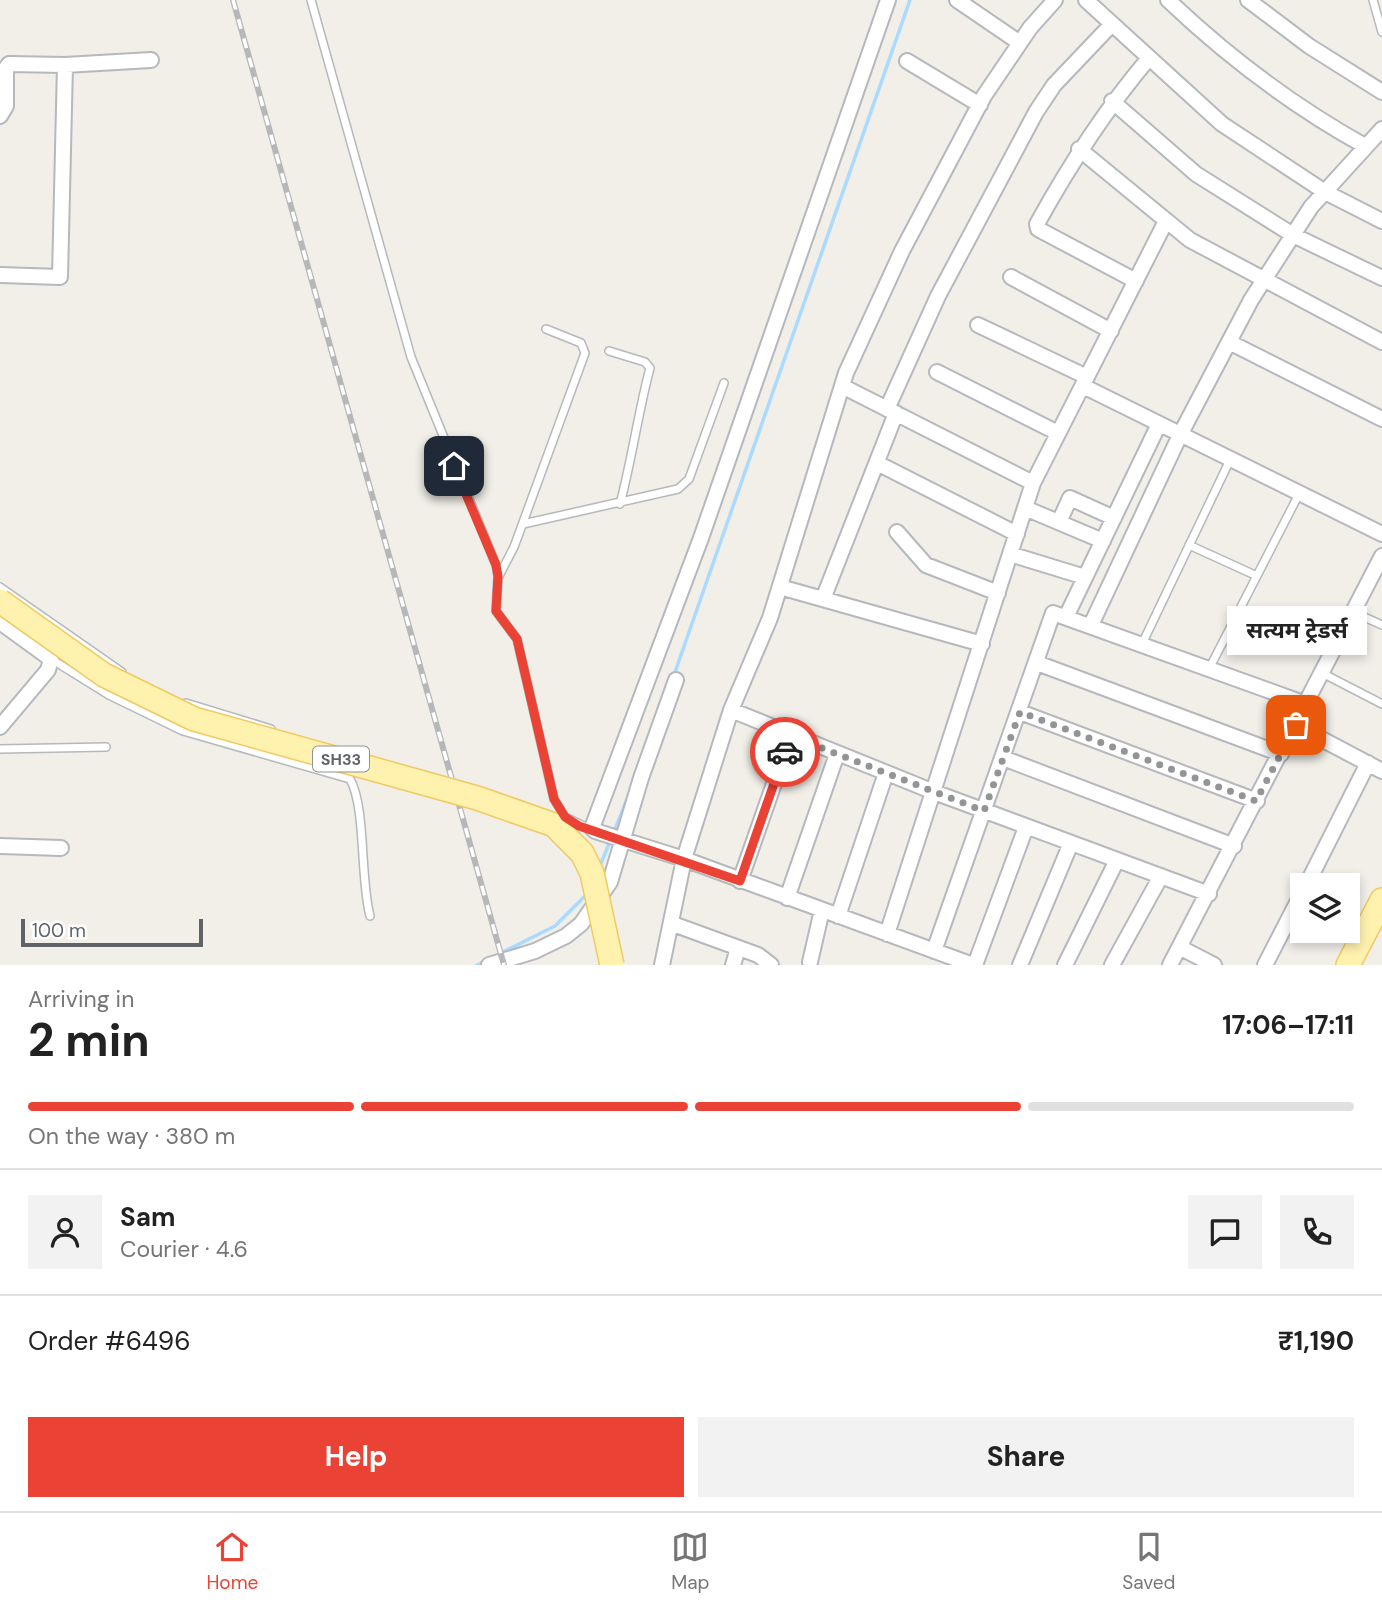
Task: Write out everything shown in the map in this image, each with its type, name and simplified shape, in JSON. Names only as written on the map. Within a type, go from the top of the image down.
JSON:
[{"type":"main road","name":"SH33","points":[[0,601],[104,675],[194,719],[477,798],[554,825],[582,853],[592,873],[612,965]]},
{"type":"main road","points":[[1348,965],[1382,900]]},
{"type":"street","points":[[489,965],[555,943],[581,924],[610,882],[619,858],[608,834],[701,538],[888,0]]},
{"type":"street","points":[[957,0],[1020,43]]},
{"type":"street","points":[[662,965],[673,924],[684,859],[731,710],[780,587],[842,386],[902,251],[980,105],[1020,43],[1055,0]]},
{"type":"street","points":[[1086,0],[1222,124],[1325,192],[1382,222]]},
{"type":"street","points":[[1168,0],[1219,48],[1283,98],[1365,146]]},
{"type":"street","points":[[1248,0],[1309,46],[1382,92]]},
{"type":"street","points":[[823,599],[877,463],[892,411],[938,296],[1036,112],[1054,85],[1112,24]]},
{"type":"street","points":[[1136,282],[1037,226],[1079,149],[1112,101],[1149,58]]},
{"type":"street","points":[[0,116],[6,106],[7,65],[150,60]]},
{"type":"street","points":[[906,61],[980,105]]},
{"type":"street","points":[[0,275],[60,277],[65,65]]},
{"type":"street","points":[[1112,101],[1196,174],[1293,235],[1382,278]]},
{"type":"street","points":[[1091,625],[1180,435],[1263,281],[1325,192],[1382,129]]},
{"type":"street","points":[[1079,149],[1190,240],[1382,342]]},
{"type":"street","points":[[887,934],[1033,483],[1166,221]]},
{"type":"street","points":[[1011,277],[1111,331]]},
{"type":"street","points":[[978,325],[1180,435],[1382,534]]},
{"type":"street","points":[[1229,342],[1382,419]]},
{"type":"street","points":[[937,372],[1058,433]]},
{"type":"street","points":[[842,386],[1033,483]]},
{"type":"street","points":[[1066,617],[1159,424]]},
{"type":"street","points":[[877,463],[1017,534]]},
{"type":"street","points":[[1059,522],[1070,498],[1114,518]]},
{"type":"street","points":[[1025,508],[1103,541]]},
{"type":"street","points":[[897,532],[926,565],[998,593]]},
{"type":"street","points":[[1010,554],[1085,578]]},
{"type":"street","points":[[1170,965],[1382,556]]},
{"type":"street","points":[[780,587],[982,644]]},
{"type":"street","points":[[934,951],[1037,663],[1050,616],[1056,613],[1091,625],[1306,704]]},
{"type":"street","points":[[0,622],[51,659],[48,670],[0,727]]},
{"type":"street","points":[[1037,663],[1281,754]]},
{"type":"street","points":[[608,834],[676,680]]},
{"type":"street","points":[[731,710],[934,792],[1209,894]]},
{"type":"street","points":[[1020,712],[1256,801]]},
{"type":"street","points":[[1296,725],[1382,771]]},
{"type":"street","points":[[740,881],[791,736]]},
{"type":"street","points":[[788,898],[837,754]]},
{"type":"street","points":[[1003,758],[1234,846]]},
{"type":"street","points":[[1313,873],[1368,763]]},
{"type":"street","points":[[838,916],[886,773]]},
{"type":"street","points":[[608,834],[974,965],[1027,827]]},
{"type":"street","points":[[1020,965],[1071,843]]},
{"type":"street","points":[[0,846],[61,848]]},
{"type":"street","points":[[1065,965],[1117,860]]},
{"type":"street","points":[[1112,965],[1161,876]]},
{"type":"street","points":[[812,964],[822,910]]},
{"type":"street","points":[[1265,965],[1290,916]]},
{"type":"street","points":[[673,924],[758,955],[771,965]]},
{"type":"street","points":[[733,965],[738,948]]},
{"type":"street","points":[[1181,948],[1214,965]]},
{"type":"lane","points":[[311,0],[411,356],[498,576]]},
{"type":"lane","points":[[1373,0],[1382,32]]},
{"type":"lane","points":[[546,329],[582,343],[585,353],[523,524],[498,576],[496,611],[517,639],[554,799],[565,817],[608,834]]},
{"type":"lane","points":[[609,351],[645,362],[650,368],[620,504]]},
{"type":"lane","points":[[523,524],[620,504],[678,489],[684,485],[724,383]]},
{"type":"lane","points":[[1142,644],[1230,460]]},
{"type":"lane","points":[[1209,669],[1300,494]]},
{"type":"lane","points":[[1189,545],[1257,576]]},
{"type":"lane","points":[[0,587],[116,668],[166,694]]},
{"type":"lane","points":[[1353,612],[1382,625]]},
{"type":"lane","points":[[51,659],[128,705],[183,731],[350,779],[359,822],[363,893],[370,916]]},
{"type":"lane","points":[[1322,673],[1382,704]]},
{"type":"lane","points":[[176,699],[276,730]]},
{"type":"lane","points":[[0,749],[106,747]]},
{"type":"waterway","points":[[674,675],[910,0]]},
{"type":"waterway","points":[[614,832],[629,794]]},
{"type":"waterway","points":[[599,868],[611,839]]},
{"type":"waterway","points":[[493,957],[555,926],[587,894]]},
{"type":"waterway","points":[[477,965],[486,961]]},
{"type":"railway","points":[[233,0],[504,965]]},
{"type":"way so far","points":[[785,752],[791,736],[984,811],[1020,712],[1256,801],[1296,725]]},
{"type":"place","name":"सत्यम ट्रेडर्स","points":[[1296,725]]},
{"type":"route","points":[[454,466],[496,565],[496,611],[517,639],[554,799],[565,817],[579,826],[684,859],[740,881],[785,752]]}]
